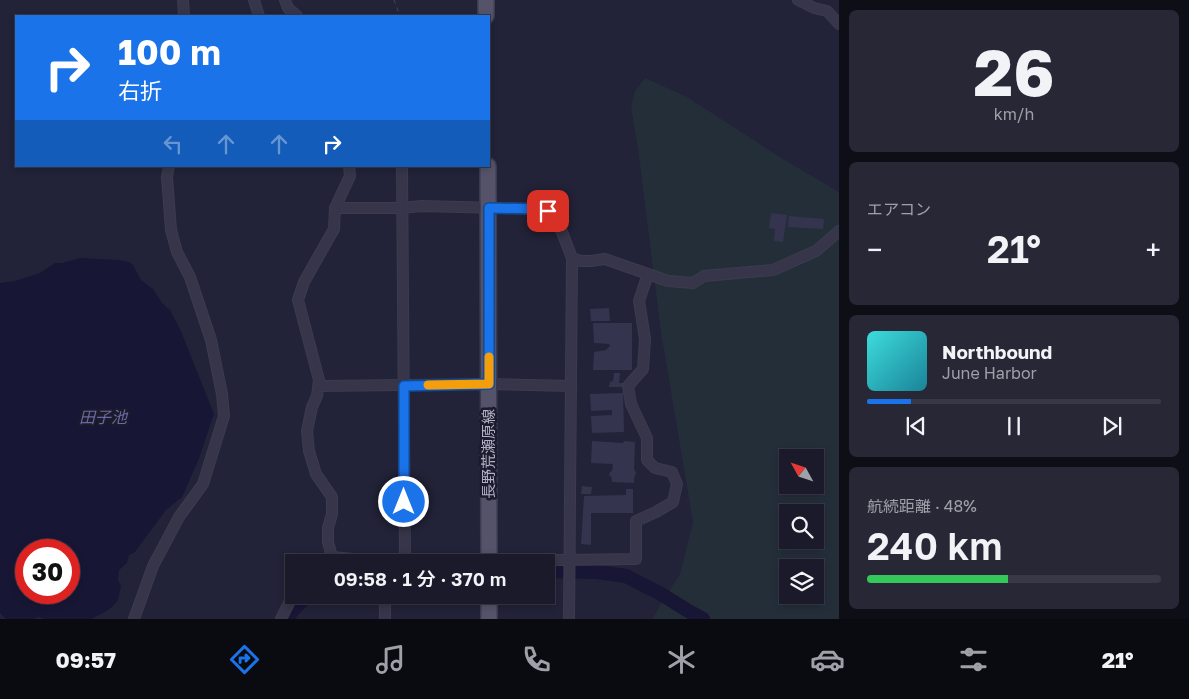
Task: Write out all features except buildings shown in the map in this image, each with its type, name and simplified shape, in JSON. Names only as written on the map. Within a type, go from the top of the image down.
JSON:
[{"type":"main road","points":[[486,0],[486,15]]},
{"type":"main road","name":"長野荒瀬原線","points":[[488,167],[489,554]]},
{"type":"main road","points":[[489,604],[489,619]]},
{"type":"street","points":[[182,0],[184,15]]},
{"type":"street","points":[[254,0],[259,15]]},
{"type":"street","points":[[285,0],[288,8],[294,15]]},
{"type":"street","points":[[798,0],[814,8],[827,11],[839,24]]},
{"type":"street","points":[[134,619],[153,566],[179,517],[203,484],[224,416],[222,394],[211,340],[190,277],[177,252],[171,230],[167,177],[169,167]]},
{"type":"street","points":[[329,554],[328,528],[332,514],[332,497],[316,474],[309,451],[308,431],[319,380],[298,300],[304,282],[334,229],[335,208],[350,176],[349,167]]},
{"type":"street","points":[[402,167],[404,554]]},
{"type":"street","points":[[335,208],[402,208],[421,206],[542,209],[548,211],[562,232],[572,258],[570,579],[568,619]]},
{"type":"street","points":[[572,258],[581,261],[605,259],[668,282],[693,283],[704,276],[773,270],[816,251],[839,231]]},
{"type":"street","points":[[555,562],[636,558],[636,521],[673,502],[677,484],[672,472],[655,468],[647,460],[647,438],[631,404],[628,386],[643,369],[645,339],[639,301],[648,274]]},
{"type":"street","points":[[319,386],[489,384],[571,386]]},
{"type":"street","points":[[281,619],[288,604]]},
{"type":"street","points":[[384,619],[385,604]]},
{"type":"path","points":[[394,0],[400,15]]},
{"type":"shaded area","points":[[645,78],[687,97],[783,159],[839,192],[839,619],[652,619],[680,574],[693,522],[661,332],[638,148],[631,107],[635,91]]},
{"type":"water","name":"田子池","points":[[80,258],[119,260],[133,265],[141,280],[153,289],[162,303],[170,310],[180,329],[214,414],[198,461],[182,497],[166,510],[135,552],[129,555],[127,563],[119,570],[118,580],[121,586],[118,600],[114,605],[91,619],[45,619],[38,617],[34,619],[6,619],[0,613],[0,283],[15,281],[40,273],[55,263]]},
{"type":"waterway","points":[[555,571],[597,572],[626,576],[703,619]]},
{"type":"waterway","points":[[288,619],[291,612],[299,604]]},
{"type":"slow traffic","points":[[428,385],[489,384],[489,357]]},
{"type":"route","points":[[404,502],[404,386],[489,384],[489,208],[542,209],[548,211]]}]
